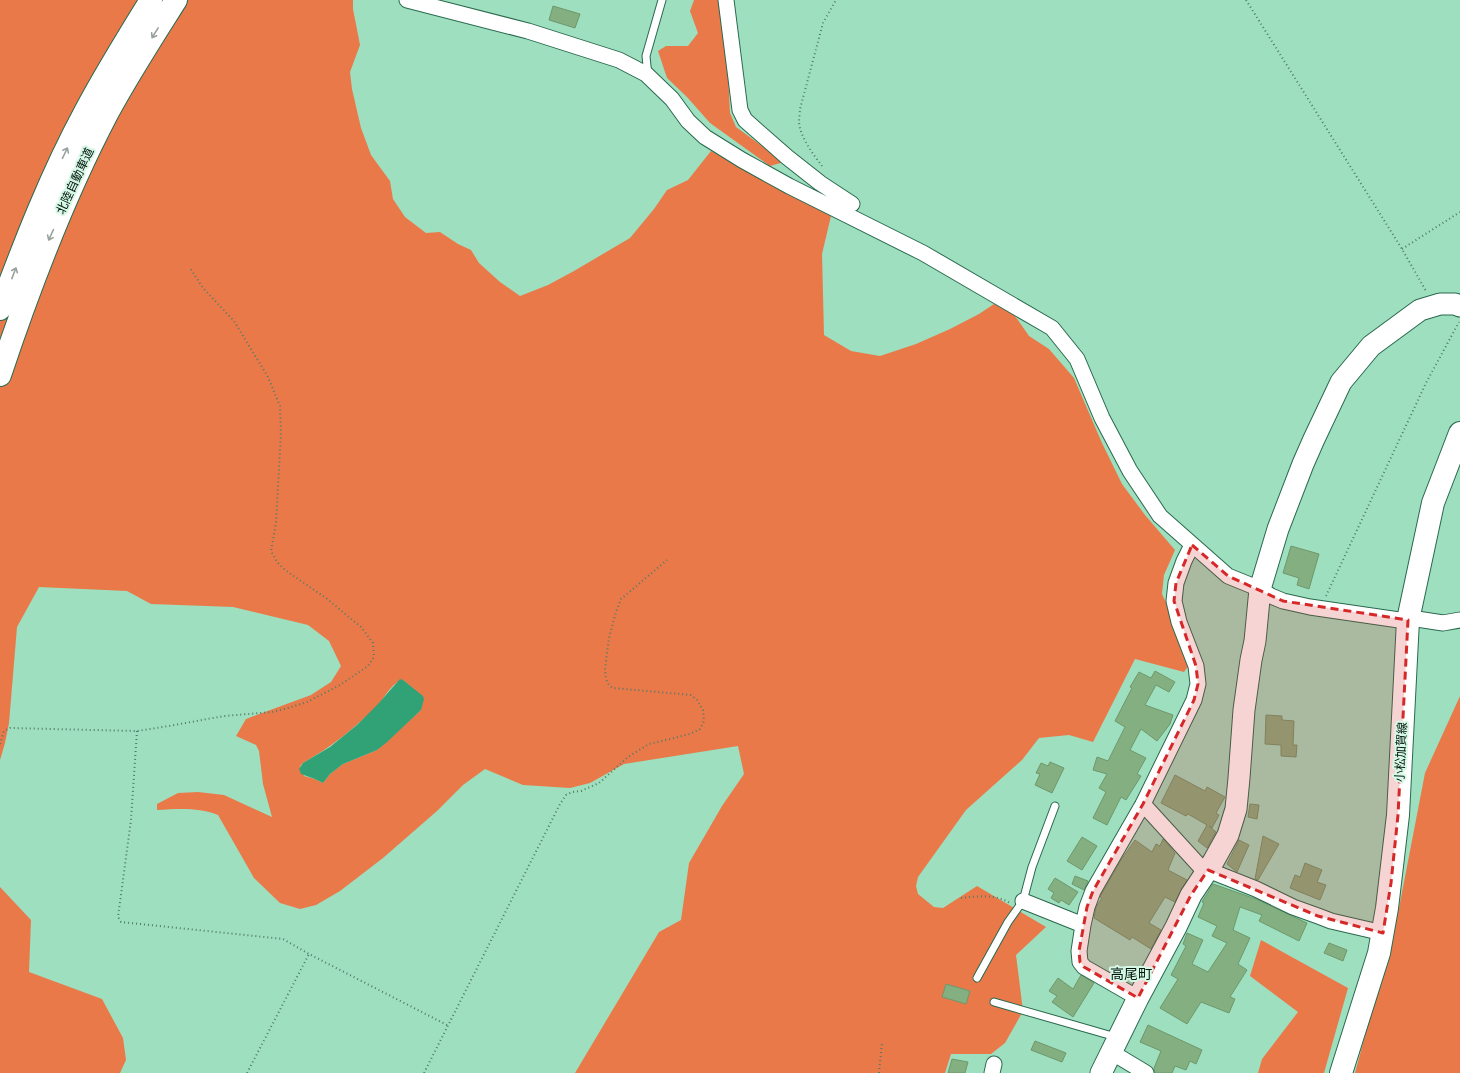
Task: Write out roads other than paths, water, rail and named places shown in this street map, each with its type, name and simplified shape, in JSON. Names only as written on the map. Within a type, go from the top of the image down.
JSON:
[{"type":"main road","name":"北陸自動車道","points":[[0,309],[26,240],[84,112],[122,46],[151,0]]},
{"type":"main road","name":"北陸自動車道","points":[[0,374],[46,246],[75,181],[107,114],[176,0]]},
{"type":"main road","name":"小松加賀線","points":[[1341,1073],[1379,952],[1391,883],[1398,815],[1408,620],[1433,503],[1460,433]]},
{"type":"street","points":[[412,0],[528,31],[619,60],[648,76],[672,99],[688,121],[705,136],[736,156],[789,186],[923,253],[1052,328],[1076,359],[1102,418],[1130,471],[1160,516],[1228,576],[1260,589],[1283,601],[1371,617],[1408,620],[1417,619],[1443,623],[1460,620]]},
{"type":"street","points":[[726,0],[740,110],[745,120],[814,179],[852,204]]},
{"type":"street","points":[[1101,1073],[1191,895],[1207,871],[1228,834],[1236,809],[1244,710],[1255,640],[1260,589],[1278,529],[1302,464],[1341,382],[1371,346],[1420,310],[1436,305],[1455,304],[1460,306]]},
{"type":"street","points":[[1138,998],[1084,967],[1080,962],[1079,951],[1087,907],[1093,891],[1143,804],[1194,700],[1198,684],[1196,666],[1179,622],[1174,601],[1176,583],[1192,545]]},
{"type":"street","points":[[1143,804],[1207,871],[1256,889],[1293,907],[1331,921],[1383,933]]},
{"type":"street","points":[[1020,905],[1083,925]]},
{"type":"street","points":[[1114,1045],[1146,1073]]},
{"type":"lane","points":[[648,76],[646,56],[662,0]]},
{"type":"lane","points":[[976,978],[1008,922],[1020,905],[1032,867],[1055,806]]},
{"type":"lane","points":[[994,1002],[1114,1045]]},
{"type":"district","name":"高尾町","points":[[1131,974]]}]
